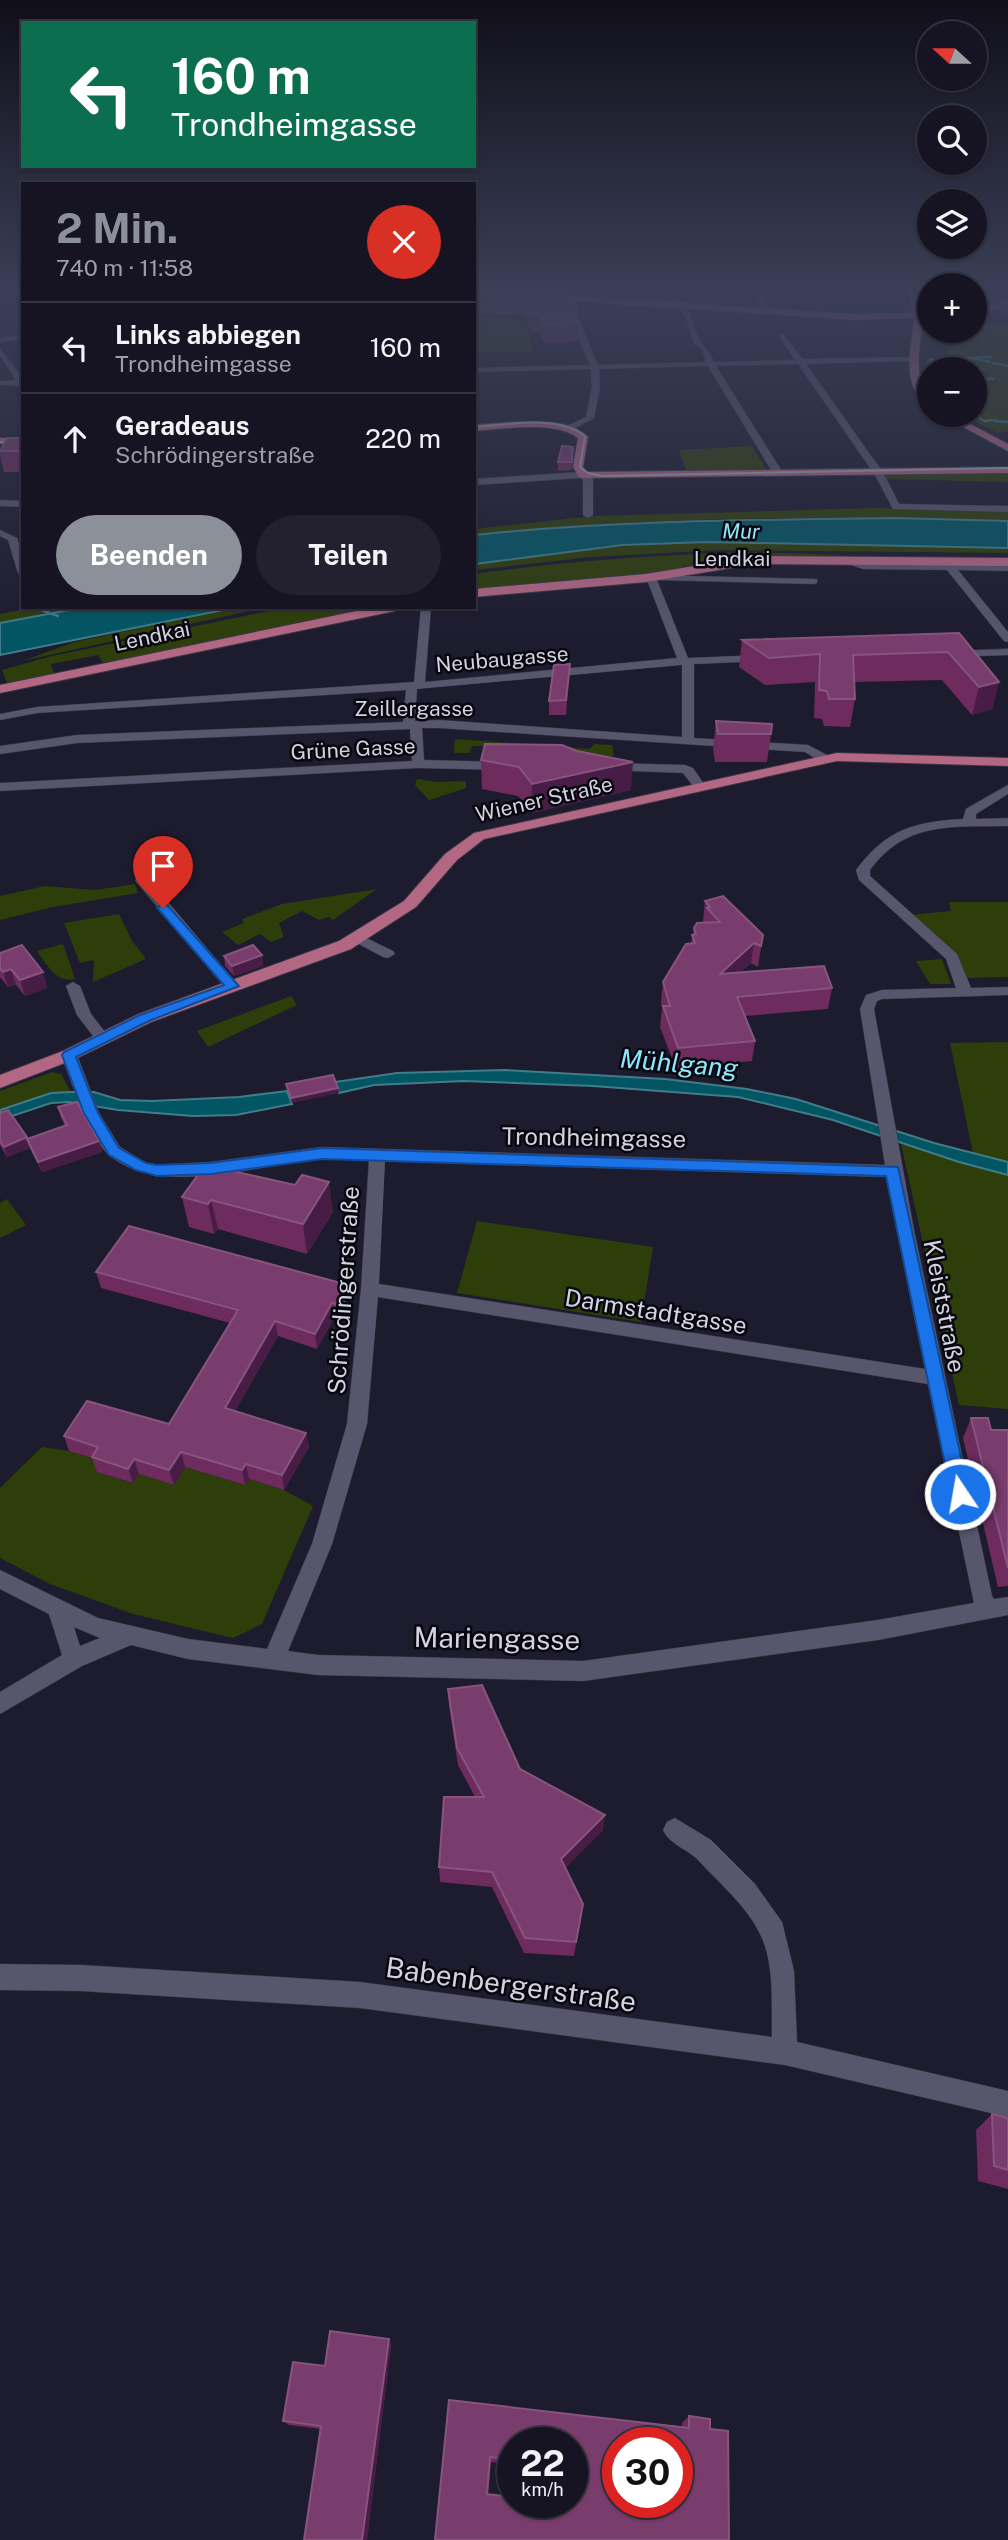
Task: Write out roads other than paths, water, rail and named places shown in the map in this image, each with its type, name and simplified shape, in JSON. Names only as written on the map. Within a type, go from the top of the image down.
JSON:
[{"type":"main road","points":[[969,427],[1008,448]]},
{"type":"main road","points":[[476,428],[570,428],[582,434],[578,467],[583,475],[1008,470]]},
{"type":"main road","points":[[0,441],[21,441]]},
{"type":"main road","name":"Lendkai","points":[[476,593],[651,577],[746,560],[1008,562]]},
{"type":"main road","name":"Lendkai","points":[[0,689],[386,609]]},
{"type":"main road","name":"Wiener Straße","points":[[0,1082],[69,1055],[101,1037],[145,1018],[358,938],[410,904],[451,857],[479,836],[825,759],[877,757],[1008,762]]},
{"type":"street","points":[[570,428],[590,418],[593,406]]},
{"type":"street","points":[[736,406],[778,473]]},
{"type":"street","points":[[831,406],[896,507],[1008,509]]},
{"type":"street","points":[[476,482],[583,475],[588,479],[588,515]]},
{"type":"street","points":[[0,503],[21,503]]},
{"type":"street","points":[[0,533],[12,538],[20,576]]},
{"type":"street","name":"Lendkai","points":[[855,560],[859,566],[1008,568]]},
{"type":"street","points":[[950,567],[1008,639]]},
{"type":"street","points":[[651,577],[684,661],[689,666],[688,740]]},
{"type":"street","name":"Lendkai","points":[[651,577],[813,581]]},
{"type":"street","points":[[418,764],[413,725],[415,685],[426,609]]},
{"type":"street","points":[[933,655],[1008,652]]},
{"type":"street","name":"Neubaugasse","points":[[0,716],[37,710],[415,685],[684,661],[771,658]]},
{"type":"street","name":"Zeillergasse","points":[[0,750],[77,739],[413,725],[808,749],[825,759]]},
{"type":"street","name":"Grüne Gasse","points":[[0,787],[418,764],[524,766]]},
{"type":"street","points":[[591,767],[673,768],[689,771],[700,787]]},
{"type":"street","points":[[969,823],[970,812],[1008,789]]},
{"type":"street","points":[[1008,822],[969,823],[924,829],[900,836],[880,848],[863,870],[864,877],[951,957],[965,992],[1008,991]]},
{"type":"street","points":[[142,880],[232,986]]},
{"type":"street","points":[[358,938],[388,954]]},
{"type":"street","points":[[73,986],[83,1015],[101,1037]]},
{"type":"street","name":"Kleiststraße","points":[[965,992],[882,995],[871,998],[867,1009],[893,1171],[934,1378],[982,1597],[998,1607]]},
{"type":"street","name":"Schrödingerstraße","points":[[69,1055],[91,1113],[114,1151],[141,1167],[157,1171],[211,1168],[322,1153],[377,1156],[370,1289],[358,1424],[322,1544],[273,1661]]},
{"type":"street","name":"Trondheimgasse","points":[[377,1156],[893,1171]]},
{"type":"street","name":"Darmstadtgasse","points":[[370,1289],[934,1378]]},
{"type":"street","name":"Mariengasse","points":[[0,1579],[58,1611],[94,1627],[188,1649],[318,1665],[583,1671],[878,1630],[998,1607]]},
{"type":"street","points":[[58,1611],[74,1659]]},
{"type":"street","points":[[0,1704],[74,1659],[129,1636]]},
{"type":"street","points":[[675,1830],[703,1848],[746,1894],[773,1931],[782,1971],[785,2052]]},
{"type":"street","name":"Babenbergerstraße","points":[[0,1977],[82,1978],[360,1996],[785,2052],[922,2087],[1008,2104]]},
{"type":"water","name":"Mur","points":[[895,518],[1008,521],[1008,548],[707,542],[623,545],[476,564],[476,535],[737,520]]},
{"type":"water","points":[[74,609],[228,609],[0,655],[0,623]]},
{"type":"water","name":"Mühlgang","points":[[505,1070],[665,1079],[747,1089],[796,1099],[934,1143],[1008,1162],[1008,1175],[959,1162],[833,1120],[738,1097],[593,1086],[464,1081],[374,1085],[339,1093],[335,1082],[397,1073]]},
{"type":"water","points":[[287,1091],[292,1104],[236,1115],[193,1116],[118,1110],[69,1102],[51,1103],[0,1120],[0,1110],[51,1093],[94,1092],[120,1100],[152,1101],[239,1097]]},
{"type":"waterway","points":[[987,421],[995,420]]},
{"type":"waterway","points":[[995,421],[1008,422]]},
{"type":"waterway","points":[[39,609],[58,616]]},
{"type":"tram line","points":[[476,427],[531,422],[574,429],[585,436],[580,467],[588,473],[602,476],[1008,468]]},
{"type":"tram line","points":[[0,442],[21,441]]}]
